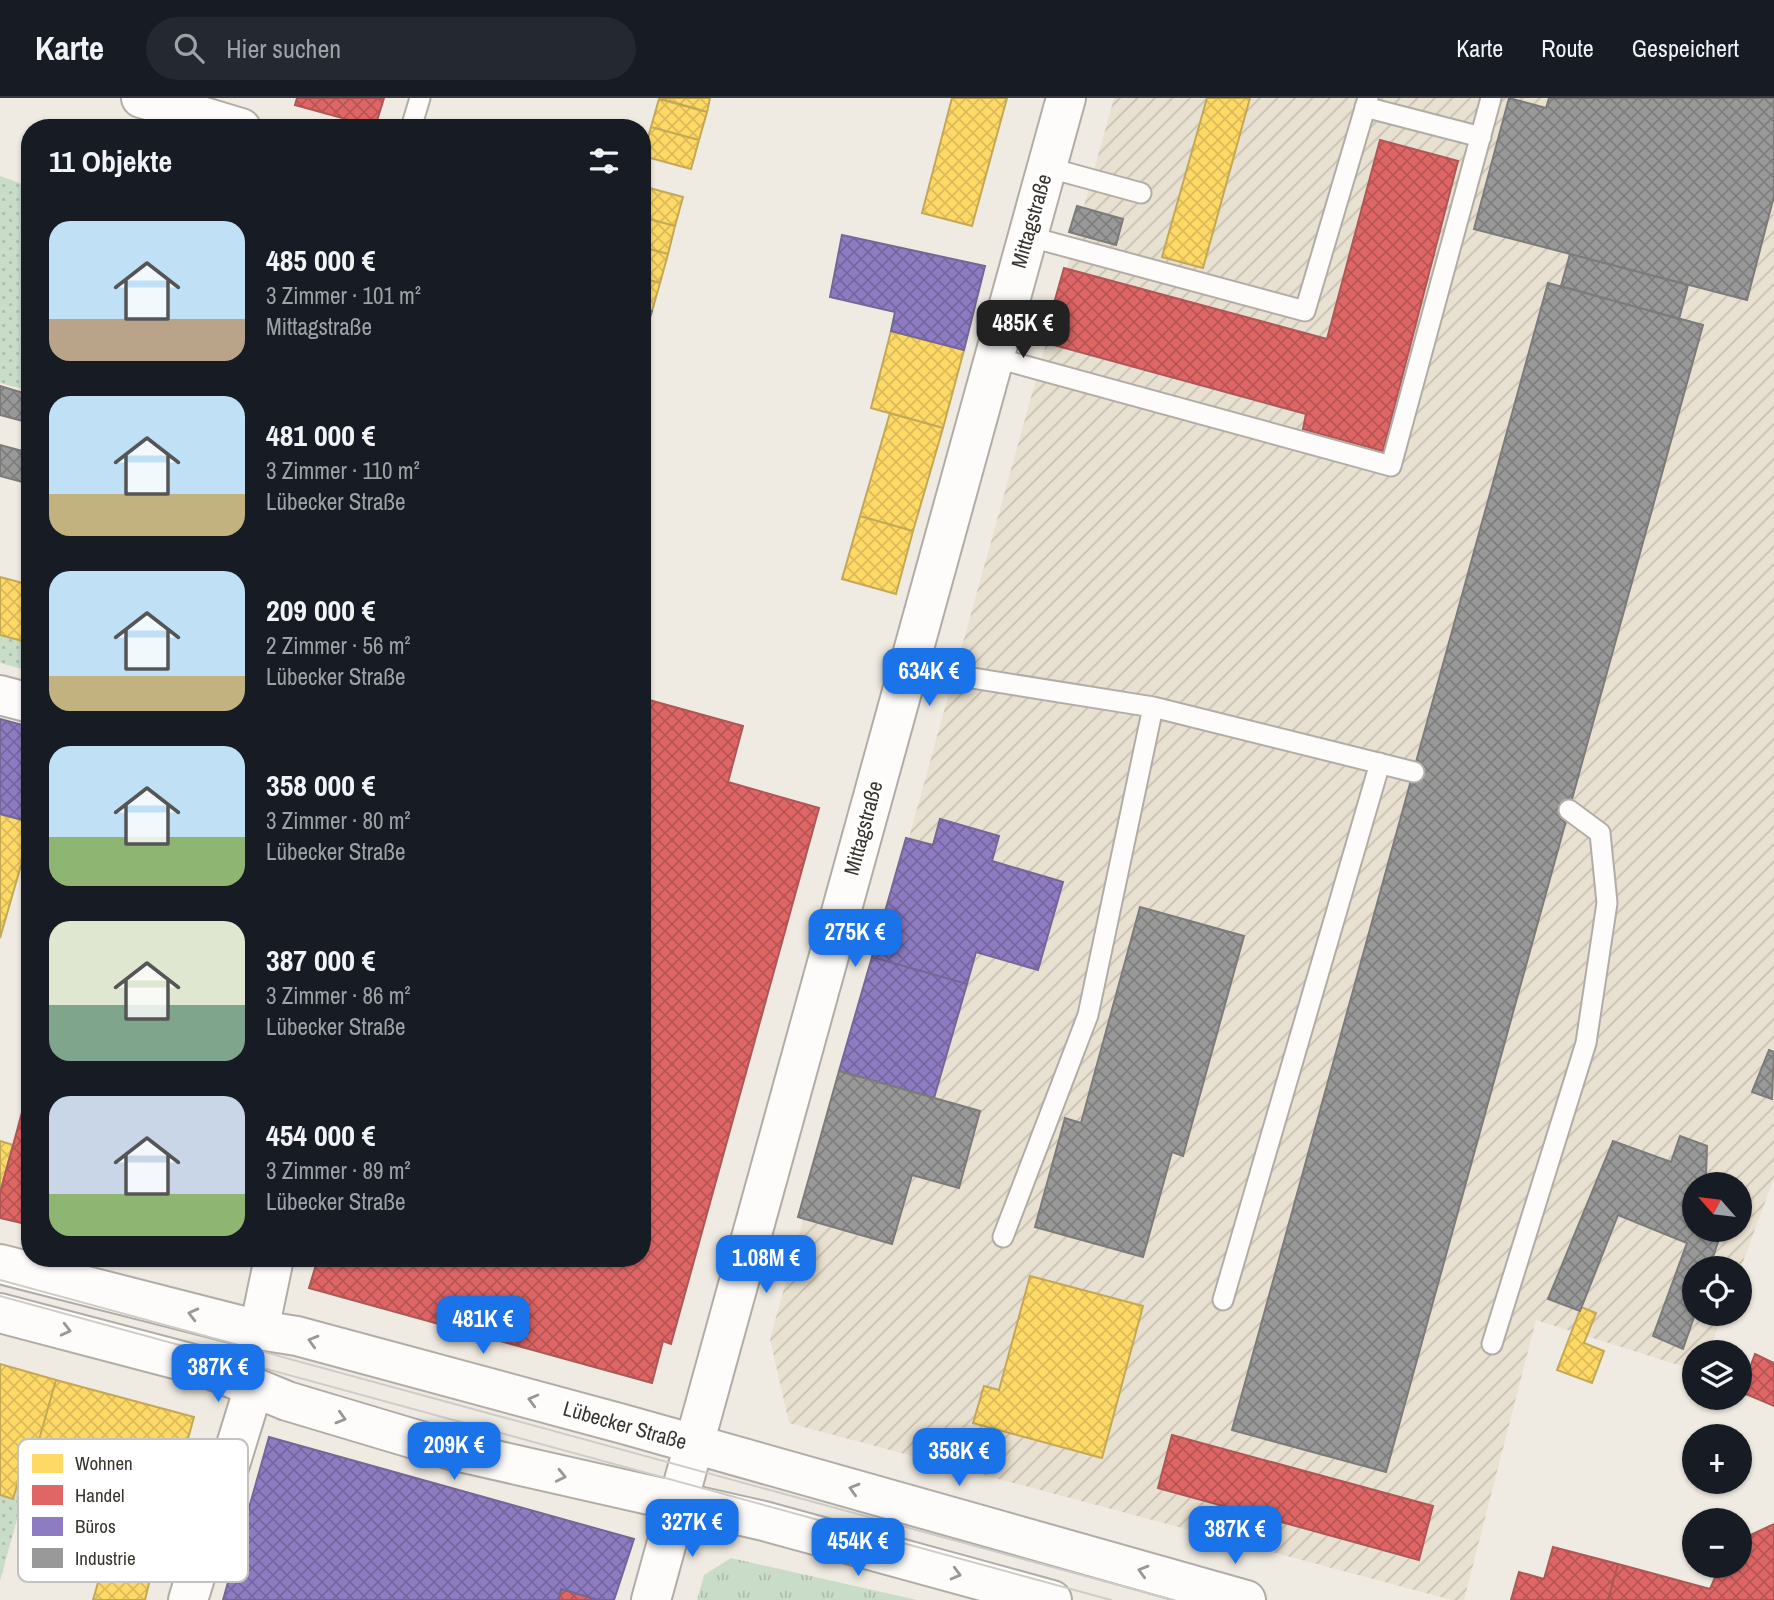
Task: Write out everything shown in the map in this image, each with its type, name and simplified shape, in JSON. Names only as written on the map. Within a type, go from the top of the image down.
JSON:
[{"type":"main road","points":[[141,98],[211,119]]},
{"type":"main road","name":"Mittagstraße","points":[[651,1600],[1066,98]]},
{"type":"main road","points":[[0,695],[21,701]]},
{"type":"main road","name":"Lübecker Straße","points":[[0,1264],[259,1330],[297,1336],[693,1444],[1211,1595],[1246,1600]]},
{"type":"main road","points":[[259,1330],[272,1267]]},
{"type":"main road","points":[[0,1314],[205,1367],[307,1408],[452,1450],[764,1521],[1052,1600]]},
{"type":"main road","points":[[238,1439],[254,1387]]},
{"type":"main road","points":[[188,1600],[194,1582]]},
{"type":"lane","points":[[414,119],[420,98]]},
{"type":"lane","points":[[993,357],[1391,466],[1491,98]]},
{"type":"lane","points":[[1027,236],[1305,311],[1367,103],[1481,137]]},
{"type":"lane","points":[[1046,167],[1142,193]]},
{"type":"lane","points":[[910,668],[1153,707],[1414,772]]},
{"type":"lane","points":[[1003,1237],[1088,1015],[1153,707]]},
{"type":"lane","points":[[1223,1300],[1380,763]]},
{"type":"lane","points":[[1492,1344],[1586,1043],[1607,903],[1600,833],[1569,810]]},
{"type":"shaded area","points":[[1114,98],[1774,98],[1774,1178],[1752,1238],[1752,1172],[1682,1172],[1682,1242],[1750,1242],[1745,1256],[1682,1256],[1682,1326],[1718,1326],[1713,1340],[1682,1340],[1682,1366],[1536,1320],[1464,1600],[1452,1600],[789,1423],[770,1339]]},
{"type":"green space","points":[[0,176],[21,184],[21,389],[0,383]]},
{"type":"green space","points":[[0,635],[21,641],[21,669],[0,663]]},
{"type":"green space","points":[[18,1485],[18,1516],[0,1581],[0,1495],[14,1499]]},
{"type":"green space","points":[[731,1558],[917,1600],[697,1600],[704,1575]]},
{"type":"building: Wohnen","points":[[659,98],[710,98],[707,112]]},
{"type":"building: Wohnen","points":[[952,98],[1007,98],[972,226],[922,213]]},
{"type":"building: Wohnen","points":[[1207,98],[1250,98],[1203,268],[1162,257]]},
{"type":"building: Wohnen","points":[[659,99],[707,112],[699,140],[651,127]]},
{"type":"building: Wohnen","points":[[651,127],[699,140],[691,169],[651,158]]},
{"type":"building: Wohnen","points":[[651,188],[683,197],[675,226],[651,219]]},
{"type":"building: Wohnen","points":[[651,219],[675,226],[668,254],[651,249]]},
{"type":"building: Wohnen","points":[[651,249],[668,254],[660,283],[651,280]]},
{"type":"building: Wohnen","points":[[651,280],[660,283],[651,311]]},
{"type":"building: Wohnen","points":[[891,331],[964,350],[943,428],[871,408]]},
{"type":"building: Wohnen","points":[[890,413],[943,428],[913,531],[860,516]]},
{"type":"building: Wohnen","points":[[860,516],[913,531],[896,594],[842,579]]},
{"type":"building: Wohnen","points":[[0,577],[21,583],[21,641],[0,635]]},
{"type":"building: Wohnen","points":[[0,814],[21,820],[21,865],[0,938]]},
{"type":"building: Wohnen","points":[[0,1141],[13,1145],[0,1193]]},
{"type":"building: Wohnen","points":[[1030,1276],[1143,1306],[1102,1458],[973,1423],[984,1386],[999,1390]]},
{"type":"building: Wohnen","points":[[1581,1307],[1596,1313],[1584,1343],[1604,1351],[1592,1383],[1557,1370]]},
{"type":"building: Wohnen","points":[[0,1364],[56,1380],[39,1439],[18,1439],[18,1482],[13,1499],[0,1495]]},
{"type":"building: Wohnen","points":[[56,1380],[194,1417],[188,1439],[39,1439]]},
{"type":"building: Wohnen","points":[[98,1582],[149,1582],[145,1600],[93,1600]]},
{"type":"building: Handel","points":[[297,98],[384,98],[377,119],[346,119],[295,105]]},
{"type":"building: Handel","points":[[1380,140],[1458,161],[1383,451],[1303,429],[1306,414],[1043,342],[1064,268],[1327,339]]},
{"type":"building: Handel","points":[[651,700],[743,726],[728,782],[819,808],[671,1344],[663,1341],[652,1383],[309,1288],[315,1267],[651,1267]]},
{"type":"building: Handel","points":[[21,1116],[21,1223],[0,1218],[0,1193]]},
{"type":"building: Handel","points":[[1755,1354],[1774,1363],[1774,1406],[1752,1397],[1752,1362]]},
{"type":"building: Handel","points":[[1172,1435],[1433,1506],[1419,1560],[1158,1488]]},
{"type":"building: Handel","points":[[1774,1524],[1774,1600],[1608,1600],[1618,1564],[1710,1589],[1715,1578],[1752,1578],[1752,1534]]},
{"type":"building: Handel","points":[[1553,1547],[1618,1564],[1608,1600],[1511,1600],[1519,1572],[1544,1579]]},
{"type":"building: Handel","points":[[561,1589],[599,1600],[558,1600]]},
{"type":"building: Büros","points":[[842,235],[985,266],[964,350],[891,331],[895,312],[830,297]]},
{"type":"building: Büros","points":[[0,719],[21,725],[21,820],[0,814]]},
{"type":"building: Büros","points":[[940,819],[999,836],[992,861],[1063,882],[1038,970],[976,952],[967,984],[872,957],[906,838],[933,845]]},
{"type":"building: Büros","points":[[872,957],[967,984],[934,1098],[839,1071]]},
{"type":"building: Büros","points":[[269,1437],[634,1539],[614,1600],[599,1600],[561,1589],[558,1600],[223,1600],[228,1582],[248,1582],[248,1511]]},
{"type":"building: Industrie","points":[[1509,98],[1546,108],[1549,98],[1774,98],[1774,196],[1747,300],[1474,229]]},
{"type":"building: Industrie","points":[[1077,206],[1123,219],[1116,245],[1069,232]]},
{"type":"building: Industrie","points":[[1570,254],[1688,285],[1679,319],[1561,286]]},
{"type":"building: Industrie","points":[[1548,283],[1703,325],[1386,1472],[1232,1430]]},
{"type":"building: Industrie","points":[[0,386],[21,392],[21,421],[0,415]]},
{"type":"building: Industrie","points":[[0,445],[21,451],[21,482],[0,476]]},
{"type":"building: Industrie","points":[[1140,907],[1244,936],[1183,1156],[1172,1152],[1143,1257],[1035,1227],[1065,1118],[1081,1123]]},
{"type":"building: Industrie","points":[[1769,1050],[1774,1052],[1772,1099],[1752,1092]]},
{"type":"building: Industrie","points":[[839,1071],[980,1111],[959,1188],[912,1175],[892,1244],[798,1217]]},
{"type":"building: Industrie","points":[[1680,1136],[1707,1146],[1706,1172],[1682,1172],[1682,1241],[1618,1215],[1580,1311],[1548,1299],[1613,1141],[1671,1162]]},
{"type":"building: Industrie","points":[[1685,1242],[1718,1242],[1713,1256],[1682,1256],[1687,1243]]},
{"type":"building: Industrie","points":[[1682,1257],[1682,1326],[1691,1326],[1686,1340],[1682,1340],[1682,1349],[1653,1336]]},
{"type":"tram line","points":[[0,1280],[1173,1600]]},
{"type":"tram line","points":[[0,1296],[1111,1600]]}]
